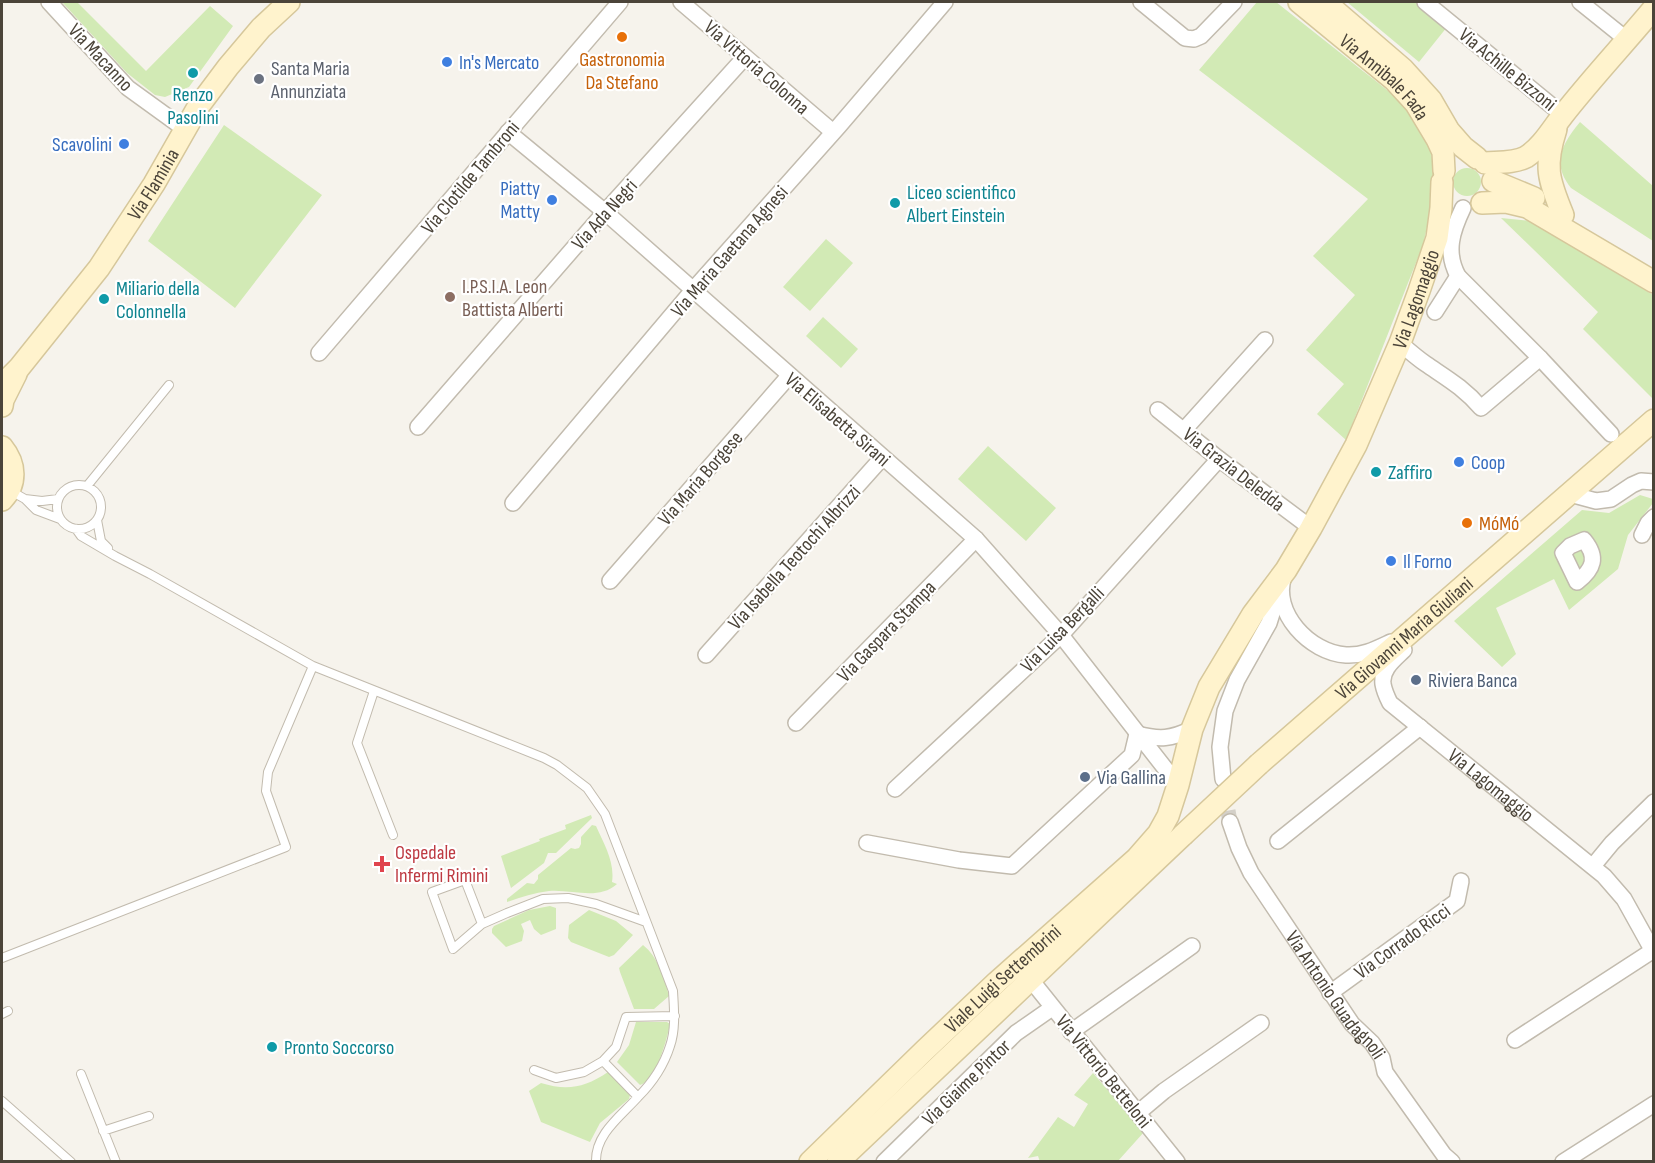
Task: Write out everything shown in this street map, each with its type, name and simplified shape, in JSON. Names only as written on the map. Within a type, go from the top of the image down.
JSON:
[{"type":"main road","name":"Via Flaminia","points":[[2,384],[19,368],[99,268],[124,232],[198,107],[228,67],[261,28],[289,2]]},
{"type":"main road","name":"Via Annibale Fada","points":[[1299,2],[1394,80],[1416,104],[1443,152],[1443,177]]},
{"type":"main road","name":"Via Annibale Fada","points":[[1326,2],[1403,69],[1431,100],[1449,131],[1485,167],[1653,269]]},
{"type":"main road","points":[[1485,167],[1522,159],[1541,144],[1626,39],[1651,14]]},
{"type":"main road","points":[[1561,117],[1550,150],[1549,172],[1553,191],[1563,215]]},
{"type":"main road","points":[[1473,205],[1492,191],[1485,167],[1467,156],[1457,158],[1448,164],[1442,187],[1454,204],[1473,205],[1506,202],[1527,207],[1653,282]]},
{"type":"main road","name":"Via Lagomaggio","points":[[1283,578],[1356,445],[1400,343],[1437,238],[1442,208],[1443,177]]},
{"type":"main road","name":"Via Flaminia","points":[[2,406],[19,368]]},
{"type":"main road","name":"Via Giovanni Maria Giuliani","points":[[1157,859],[1259,764],[1653,420]]},
{"type":"main road","points":[[4,447],[13,474],[12,497]]},
{"type":"main road","points":[[1178,785],[1192,729],[1215,678],[1253,614],[1283,578]]},
{"type":"main road","name":"Viale Luigi Settembrini","points":[[810,1161],[997,982],[1137,858],[1158,834],[1168,816],[1178,785]]},
{"type":"main road","name":"Viale Luigi Settembrini","points":[[838,1161],[1157,859]]},
{"type":"street","name":"Via Macanno","points":[[49,2],[128,88],[186,130]]},
{"type":"street","name":"Via Clotilde Tambroni","points":[[320,353],[620,2]]},
{"type":"street","name":"Via Vittoria Colonna","points":[[681,2],[833,132]]},
{"type":"street","name":"Via Maria Gaetana Agnesi","points":[[513,503],[693,290],[946,2]]},
{"type":"street","points":[[1141,2],[1185,38],[1194,39],[1211,27],[1234,2]]},
{"type":"street","name":"Via Achille Bizzoni","points":[[1425,2],[1561,117]]},
{"type":"street","points":[[1580,2],[1626,39]]},
{"type":"street","name":"Via Ada Negri","points":[[418,427],[604,212],[745,57]]},
{"type":"street","name":"Via Elisabetta Sirani","points":[[508,132],[604,212],[976,539],[1061,634],[1178,785]]},
{"type":"street","points":[[1473,205],[1451,240],[1450,255],[1458,276],[1540,358],[1611,434]]},
{"type":"street","points":[[1435,312],[1458,276]]},
{"type":"street","points":[[1184,430],[1265,340]]},
{"type":"street","points":[[1400,343],[1469,393],[1481,408],[1540,358]]},
{"type":"street","name":"Via Maria Borgese","points":[[610,581],[789,376]]},
{"type":"street","name":"Via Grazia Deledda","points":[[1158,410],[1311,528]]},
{"type":"street","name":"Via Isabella Teotochi Albrizzi","points":[[706,655],[882,458]]},
{"type":"street","name":"Via Luisa Bergalli","points":[[895,789],[1061,634],[1219,459]]},
{"type":"street","points":[[1570,494],[1596,501],[1611,499],[1641,481],[1653,482]]},
{"type":"street","points":[[1642,535],[1653,517]]},
{"type":"street","name":"Via Gaspara Stampa","points":[[796,723],[976,539]]},
{"type":"street","points":[[1283,578],[1282,598],[1286,611],[1297,629],[1311,641],[1327,650],[1345,655],[1367,653],[1390,642],[1426,617]]},
{"type":"street","points":[[1223,779],[1220,747],[1224,711],[1237,680],[1269,623],[1283,578]]},
{"type":"street","name":"Via Lagomaggio","points":[[1426,617],[1422,635],[1390,663],[1384,675],[1383,684],[1390,703],[1593,866],[1624,899],[1653,952],[1515,1040]]},
{"type":"street","points":[[1278,841],[1420,727]]},
{"type":"street","points":[[867,843],[959,860],[1012,866],[1132,755],[1137,734],[1164,739],[1192,729]]},
{"type":"street","points":[[1593,866],[1612,843],[1653,802]]},
{"type":"street","name":"Via Antonio Guadagnoli","points":[[1230,822],[1251,873],[1352,1024],[1372,1043],[1382,1058],[1385,1072],[1444,1155],[1452,1161]]},
{"type":"street","name":"Via Corrado Ricci","points":[[1330,993],[1457,902],[1461,881]]},
{"type":"street","points":[[1071,1032],[1192,946]]},
{"type":"street","name":"Via Vittorio Betteloni","points":[[1031,980],[1177,1161]]},
{"type":"street","name":"Via Giaime Pintor","points":[[884,1161],[1016,1034],[1052,1008]]},
{"type":"street","points":[[1139,1113],[1164,1091],[1261,1023]]},
{"type":"street","points":[[1563,1161],[1653,1104]]},
{"type":"lane","points":[[87,486],[169,385]]},
{"type":"lane","points":[[73,485],[87,486],[98,494],[101,500],[97,520],[88,528],[76,529],[64,524],[60,519],[58,498],[62,492],[73,485]]},
{"type":"lane","points":[[12,497],[42,501],[58,498]]},
{"type":"lane","points":[[12,497],[36,510],[60,519]]},
{"type":"lane","points":[[97,520],[101,541],[115,556]]},
{"type":"lane","points":[[76,529],[81,536],[115,556],[313,666],[544,758],[587,788],[605,814],[673,991],[675,1016],[671,1045],[654,1078],[621,1113],[600,1142],[596,1161]]},
{"type":"lane","points":[[2,958],[286,847],[266,791],[267,772],[313,666]]},
{"type":"lane","points":[[375,691],[357,743],[393,835]]},
{"type":"lane","points":[[482,924],[465,880],[432,892],[453,949],[482,924],[543,899],[568,898],[596,904],[646,922]]},
{"type":"lane","points":[[534,1070],[556,1078],[584,1072],[603,1061],[616,1047],[626,1017],[675,1016]]},
{"type":"lane","points":[[603,1061],[638,1097]]},
{"type":"lane","points":[[81,1074],[116,1161]]},
{"type":"lane","points":[[2,1101],[71,1161]]},
{"type":"lane","points":[[103,1131],[149,1116]]},
{"type":"green space","points":[[62,2],[77,2],[146,71],[210,6],[233,26],[189,87],[165,97],[155,95],[127,73]]},
{"type":"green space","points":[[1257,2],[1276,2],[1396,98],[1417,122],[1430,149],[1433,185],[1423,245],[1346,440],[1317,414],[1344,384],[1306,350],[1355,295],[1313,256],[1368,199],[1199,70]]},
{"type":"green space","points":[[1347,2],[1416,2],[1447,27],[1419,62]]},
{"type":"green space","points":[[1580,122],[1653,186],[1653,241],[1571,188],[1565,179],[1561,170],[1561,154],[1568,138]]},
{"type":"green space","points":[[224,125],[322,195],[235,308],[148,241]]},
{"type":"green space","points":[[1467,168],[1477,172],[1481,182],[1477,192],[1467,196],[1457,192],[1453,182],[1457,172]]},
{"type":"green space","points":[[1501,218],[1532,221],[1653,295],[1653,399],[1583,329],[1598,312]]},
{"type":"green space","points":[[826,239],[853,263],[810,311],[783,287]]},
{"type":"green space","points":[[823,317],[858,349],[841,368],[806,336]]},
{"type":"green space","points":[[988,446],[1056,508],[1026,541],[958,479]]},
{"type":"green space","points":[[1640,495],[1653,499],[1653,503],[1628,535],[1618,569],[1569,610],[1554,579],[1496,608],[1516,654],[1502,667],[1454,621],[1582,510],[1609,513]]},
{"type":"green space","points":[[591,815],[592,818],[556,853],[548,853],[544,863],[511,888],[501,856],[540,841],[539,839],[566,829],[565,825]]},
{"type":"green space","points":[[592,825],[596,826],[610,860],[612,882],[617,884],[602,892],[549,891],[507,902],[507,899],[527,883],[534,884],[538,875],[571,848],[579,848],[581,837]]},
{"type":"green space","points":[[550,906],[556,908],[556,929],[541,935],[534,929],[530,920],[521,924],[524,931],[522,941],[506,947],[492,933],[494,926],[529,910]]},
{"type":"green space","points":[[589,910],[616,921],[633,935],[614,955],[609,957],[571,942],[568,938],[569,925]]},
{"type":"green space","points":[[643,945],[656,961],[669,996],[654,1009],[634,1009],[619,968]]},
{"type":"green space","points":[[636,1022],[667,1022],[670,1024],[656,1068],[646,1082],[640,1085],[617,1062],[629,1045]]},
{"type":"green space","points":[[608,1072],[630,1095],[629,1099],[600,1123],[590,1142],[541,1122],[529,1091],[541,1083],[559,1087],[583,1085]]},
{"type":"green space","points":[[1093,1073],[1144,1132],[1118,1161],[1040,1162],[1038,1156],[1028,1158],[1058,1117],[1074,1127],[1088,1104],[1074,1095]]},
{"type":"tunnel","points":[[1224,788],[1230,822]]},
{"type":"place","name":"Gastronomia Da Stefano","points":[[622,37]]},
{"type":"place","name":"In's Mercato","points":[[447,62]]},
{"type":"place","name":"Renzo Pasolini","points":[[193,73]]},
{"type":"place","name":"Santa Maria Annunziata","points":[[259,79]]},
{"type":"place","name":"Scavolini","points":[[124,144]]},
{"type":"place","name":"Piatty Matty","points":[[552,200]]},
{"type":"place","name":"Liceo scientifico Albert Einstein","points":[[895,203]]},
{"type":"place","name":"I.P.S.I.A. Leon Battista Alberti","points":[[450,297]]},
{"type":"place","name":"Miliario della Colonnella","points":[[104,299]]},
{"type":"place","name":"Coop","points":[[1459,462]]},
{"type":"place","name":"Zaffiro","points":[[1376,472]]},
{"type":"place","name":"MóMó","points":[[1467,523]]},
{"type":"place","name":"Il Forno","points":[[1391,561]]},
{"type":"place","name":"Riviera Banca","points":[[1416,680]]},
{"type":"place","name":"Via Gallina","points":[[1085,777]]},
{"type":"place","name":"Ospedale Infermi Rimini","points":[[382,864]]},
{"type":"place","name":"Pronto Soccorso","points":[[272,1047]]}]
